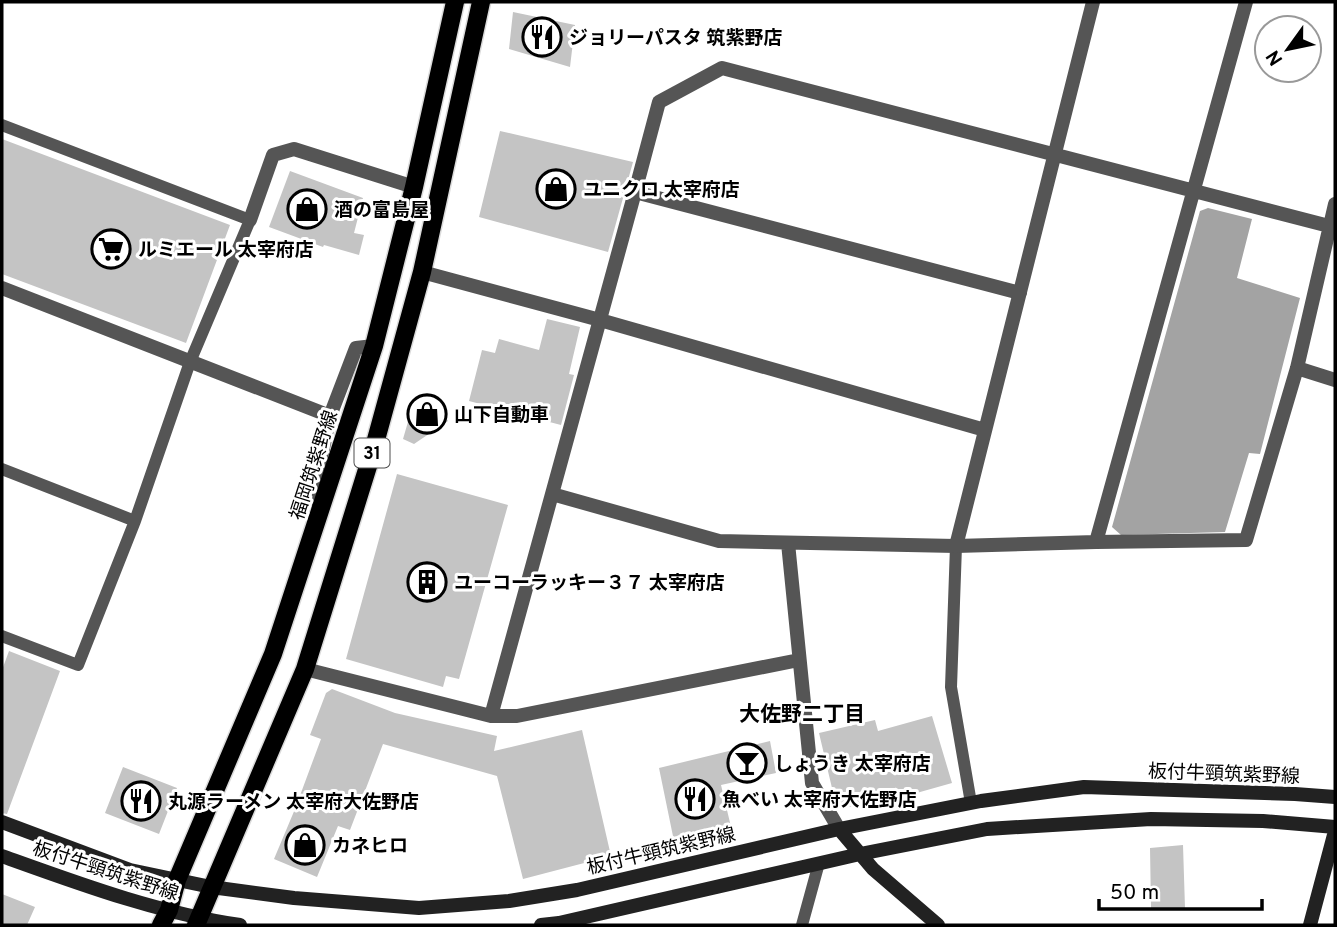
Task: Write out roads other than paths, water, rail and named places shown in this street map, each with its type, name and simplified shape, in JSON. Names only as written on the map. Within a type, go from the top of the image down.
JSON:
[{"type":"main road","name":"福岡筑紫野線","points":[[165,918],[177,880],[273,654],[374,346],[414,187],[455,2]]},
{"type":"main road","name":"31","points":[[198,922],[305,669],[374,447],[422,272],[481,2]]},
{"type":"main road","name":"板付牛頸筑紫野線","points":[[2,822],[130,870],[177,880],[294,898],[419,908],[509,901],[577,890],[839,828],[971,803],[1084,787],[1335,797]]},
{"type":"main road","points":[[541,925],[559,924],[819,863],[987,829],[1151,819],[1263,821],[1335,829],[1310,925]]},
{"type":"main road","points":[[839,828],[873,869],[938,925]]},
{"type":"main road","name":"板付牛頸筑紫野線","points":[[2,856],[165,918],[240,925]]},
{"type":"street","points":[[956,546],[1093,2]]},
{"type":"street","points":[[1096,542],[1246,2]]},
{"type":"street","points":[[491,716],[659,102],[722,68],[1329,226]]},
{"type":"street","points":[[250,220],[273,155],[295,149],[414,187]]},
{"type":"street","points":[[635,192],[1020,293]]},
{"type":"street","points":[[552,494],[719,541],[956,546],[1245,540],[1297,368],[1335,204]]},
{"type":"street","points":[[422,272],[985,430]]},
{"type":"street","points":[[2,288],[330,416]]},
{"type":"street","points":[[319,514],[315,484],[330,416],[356,348],[374,346]]},
{"type":"street","points":[[1297,368],[1335,380]]},
{"type":"street","points":[[788,543],[812,783],[839,828]]},
{"type":"street","points":[[305,669],[491,716],[517,716],[799,660]]},
{"type":"lane","points":[[2,125],[250,220],[190,362],[135,521],[78,665],[2,636]]},
{"type":"lane","points":[[2,469],[135,521]]},
{"type":"lane","points":[[956,546],[951,687],[971,803]]},
{"type":"lane","points":[[802,925],[819,863]]},
{"type":"place","name":"ジョリーパスタ 筑紫野店","points":[[542,37]]},
{"type":"place","name":"ユニクロ 太宰府店","points":[[556,189]]},
{"type":"place","name":"酒の富島屋","points":[[307,209]]},
{"type":"place","name":"ルミエール 太宰府店","points":[[111,249]]},
{"type":"place","name":"山下自動車","points":[[427,414]]},
{"type":"place","name":"ユーコーラッキー３７ 太宰府店","points":[[427,582]]},
{"type":"place","name":"しょうき 太宰府店","points":[[747,763]]},
{"type":"place","name":"魚べい 太宰府大佐野店","points":[[695,799]]},
{"type":"place","name":"丸源ラーメン 太宰府大佐野店","points":[[141,801]]},
{"type":"place","name":"カネヒロ","points":[[305,845]]},
{"type":"district","name":"大佐野二丁目","points":[[802,714]]}]
